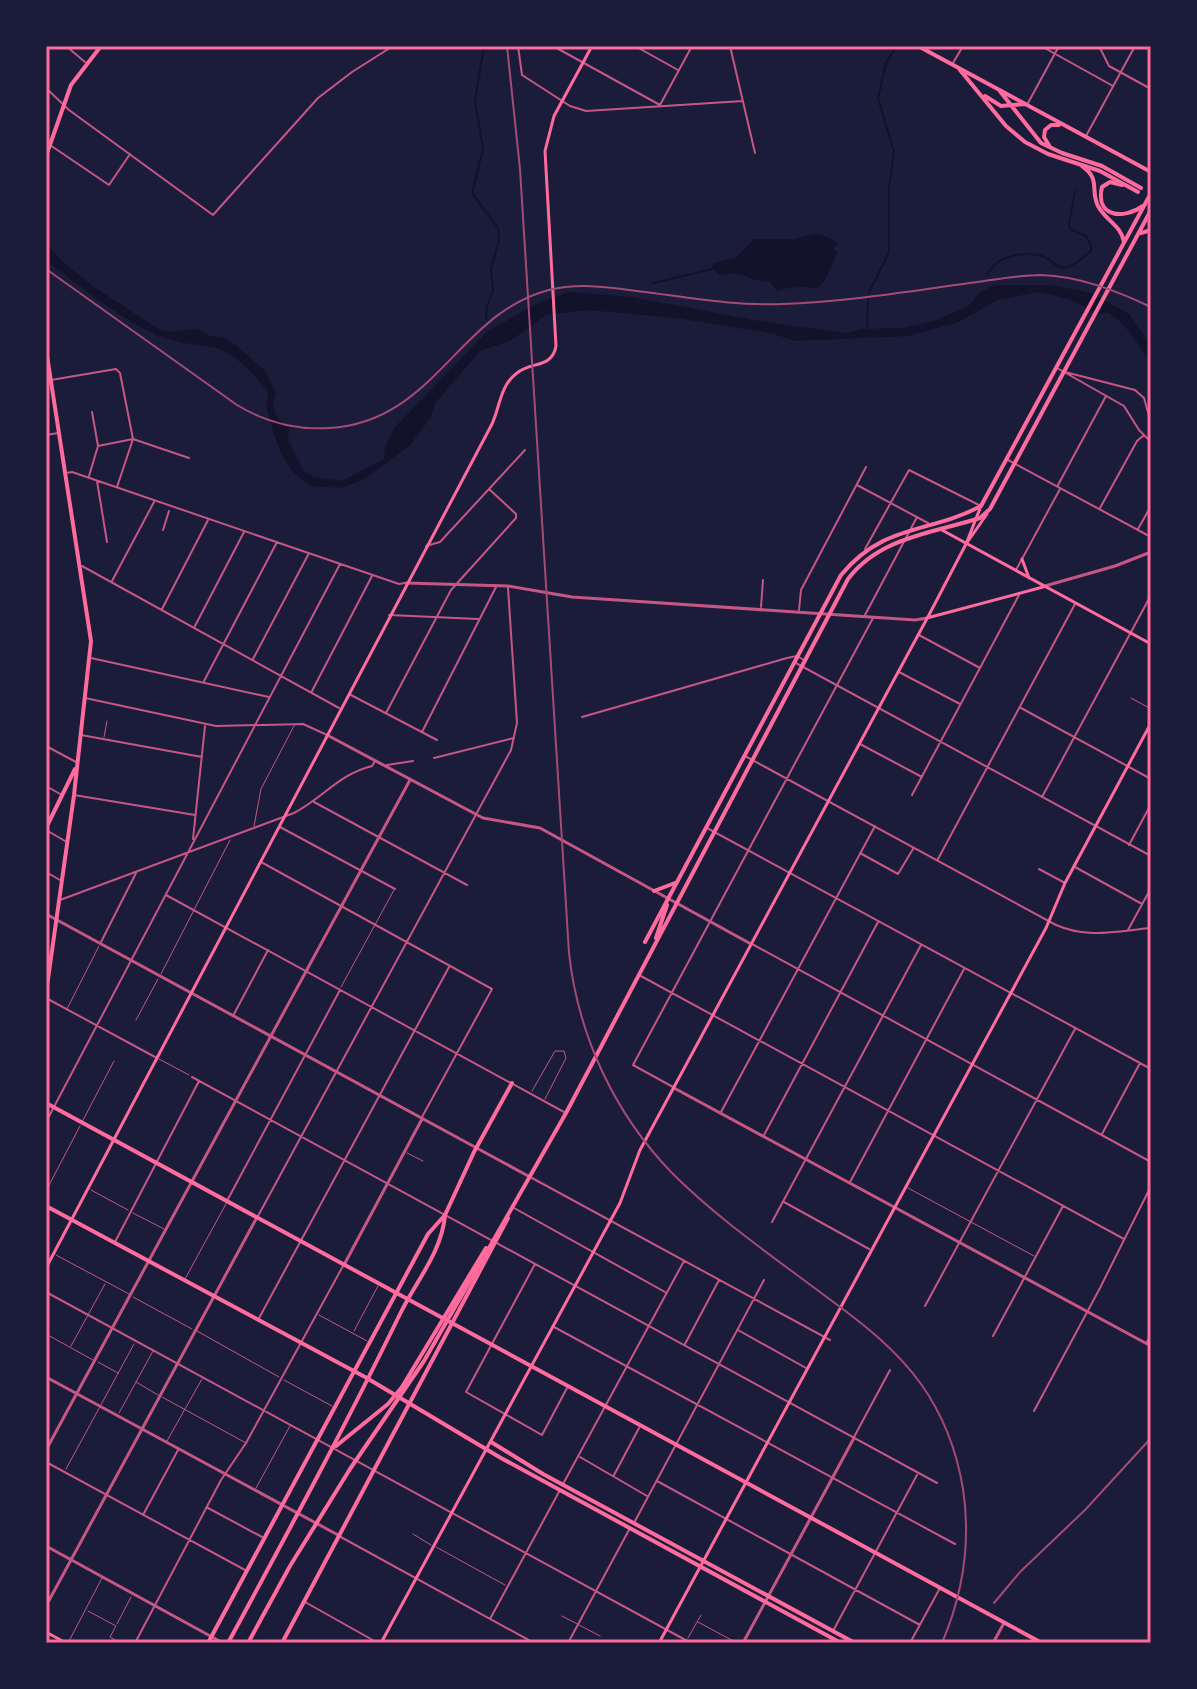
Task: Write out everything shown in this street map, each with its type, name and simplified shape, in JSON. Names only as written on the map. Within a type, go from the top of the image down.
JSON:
[{"type":"main road","points":[[46,156],[71,85],[101,46]]},
{"type":"main road","points":[[46,1268],[495,417],[507,384],[519,370],[548,361],[554,354],[545,151],[551,125],[592,46]]},
{"type":"main road","points":[[918,46],[1149,173]]},
{"type":"main road","points":[[959,68],[1015,135],[1048,154],[1100,171],[1128,187]]},
{"type":"main road","points":[[971,82],[994,104],[1028,104]]},
{"type":"main road","points":[[994,86],[1032,135],[1051,149],[1102,166],[1140,190],[1110,182],[1104,185],[1100,194],[1105,207],[1112,213],[1123,216],[1145,205]]},
{"type":"main road","points":[[1051,149],[1044,137],[1045,130],[1052,125],[1065,126]]},
{"type":"main road","points":[[1077,163],[1091,173],[1097,204],[1120,230],[1123,245]]},
{"type":"main road","points":[[966,544],[981,506],[1151,193]]},
{"type":"main road","points":[[380,1643],[625,1193],[648,1135],[966,544],[990,509],[1151,210]]},
{"type":"main road","points":[[1138,234],[1151,230]]},
{"type":"main road","points":[[46,349],[91,634],[74,795],[48,958],[46,995]]},
{"type":"main road","points":[[645,942],[841,575],[865,550],[883,539],[981,506]]},
{"type":"main road","points":[[282,1643],[848,579],[862,563],[886,547],[975,519],[990,509]]},
{"type":"main road","points":[[940,529],[1151,644]]},
{"type":"main road","points":[[1022,559],[1029,578]]},
{"type":"main road","points":[[927,618],[1045,586]]},
{"type":"main road","points":[[659,1643],[1011,993],[1065,883],[1151,723]]},
{"type":"main road","points":[[46,829],[77,763]]},
{"type":"main road","points":[[654,891],[677,882]]},
{"type":"main road","points":[[656,941],[668,898]]},
{"type":"main road","points":[[223,1642],[364,1390],[403,1308],[435,1251],[445,1215],[476,1148],[512,1083]]},
{"type":"main road","points":[[46,1103],[1038,1642]]},
{"type":"main road","points":[[46,1206],[365,1377],[487,1449],[766,1599],[855,1643]]},
{"type":"main road","points":[[208,1643],[428,1234],[445,1215]]},
{"type":"main road","points":[[332,1451],[388,1404],[402,1387],[487,1246],[495,1242]]},
{"type":"main road","points":[[248,1643],[290,1566],[424,1361],[495,1242]]},
{"type":"main road","points":[[491,1442],[562,1488]]},
{"type":"main road","points":[[766,1599],[829,1639],[841,1643]]},
{"type":"main road","points":[[46,1632],[67,1643]]},
{"type":"street","points":[[66,46],[86,62]]},
{"type":"street","points":[[46,88],[63,104],[213,215],[318,98],[393,46]]},
{"type":"street","points":[[518,46],[522,75],[562,101],[586,111],[743,101]]},
{"type":"street","points":[[553,46],[660,105]]},
{"type":"street","points":[[635,46],[679,70]]},
{"type":"street","points":[[660,105],[692,46]]},
{"type":"street","points":[[730,46],[755,153]]},
{"type":"street","points":[[952,64],[963,46]]},
{"type":"street","points":[[1041,46],[1113,86]]},
{"type":"street","points":[[1028,104],[1059,46]]},
{"type":"street","points":[[1099,46],[1104,61],[1151,89]]},
{"type":"street","points":[[1085,137],[1135,46]]},
{"type":"street","points":[[49,145],[109,185],[130,154]]},
{"type":"street","points":[[1056,367],[1124,406],[1151,442]]},
{"type":"street","points":[[51,380],[116,369],[120,373],[133,439],[117,488]]},
{"type":"street","points":[[1064,371],[1135,390],[1144,398],[1151,423]]},
{"type":"street","points":[[1016,570],[1106,395]]},
{"type":"street","points":[[88,477],[98,446],[92,412]]},
{"type":"street","points":[[46,435],[60,433]]},
{"type":"street","points":[[1100,510],[1137,441],[1144,435]]},
{"type":"street","points":[[98,446],[133,439],[189,458]]},
{"type":"street","points":[[426,546],[440,542],[525,450]]},
{"type":"street","points":[[1007,459],[1151,537]]},
{"type":"street","points":[[799,611],[801,590],[866,467]]},
{"type":"street","points":[[865,550],[909,470],[981,506]]},
{"type":"street","points":[[66,473],[88,477],[399,584],[497,585],[566,596],[927,618]]},
{"type":"street","points":[[97,481],[107,542]]},
{"type":"street","points":[[857,485],[930,524]]},
{"type":"street","points":[[386,713],[436,617],[457,584],[517,516],[489,489]]},
{"type":"street","points":[[111,583],[155,501]]},
{"type":"street","points":[[1138,530],[1151,506]]},
{"type":"street","points":[[163,530],[169,511]]},
{"type":"street","points":[[865,616],[917,517]]},
{"type":"street","points":[[161,610],[208,520]]},
{"type":"street","points":[[193,628],[245,531]]},
{"type":"street","points":[[203,682],[277,542]]},
{"type":"street","points":[[1045,586],[1151,552]]},
{"type":"street","points":[[252,660],[309,553]]},
{"type":"street","points":[[46,1122],[340,564]]},
{"type":"street","points":[[81,566],[340,708]]},
{"type":"street","points":[[311,692],[373,575]]},
{"type":"street","points":[[761,609],[763,580]]},
{"type":"street","points":[[422,732],[497,585]]},
{"type":"street","points":[[46,1606],[511,750],[517,714],[508,586]]},
{"type":"street","points":[[912,795],[1020,593]]},
{"type":"street","points":[[1042,797],[1151,595]]},
{"type":"street","points":[[937,860],[1076,603]]},
{"type":"street","points":[[389,615],[480,619]]},
{"type":"street","points":[[874,617],[633,1065],[1151,1346]]},
{"type":"street","points":[[918,635],[980,668]]},
{"type":"street","points":[[582,717],[797,656],[805,660]]},
{"type":"street","points":[[90,658],[269,697]]},
{"type":"street","points":[[794,662],[1151,856]]},
{"type":"street","points":[[898,671],[960,704]]},
{"type":"street","points":[[348,694],[437,740]]},
{"type":"street","points":[[84,698],[225,727],[308,725],[476,815],[494,822],[536,826],[1151,1162]]},
{"type":"street","points":[[1020,707],[1151,779]]},
{"type":"street","points":[[193,840],[206,724]]},
{"type":"street","points":[[80,735],[202,757]]},
{"type":"street","points":[[434,758],[515,737]]},
{"type":"street","points":[[859,743],[922,777]]},
{"type":"street","points":[[46,746],[77,763]]},
{"type":"street","points":[[744,755],[1049,921],[1083,933],[1151,928]]},
{"type":"street","points":[[59,900],[284,817],[313,802],[347,774],[372,766],[375,761]]},
{"type":"street","points":[[383,765],[413,761]]},
{"type":"street","points":[[46,1450],[410,780]]},
{"type":"street","points":[[46,786],[63,795]]},
{"type":"street","points":[[74,795],[195,815]]},
{"type":"street","points":[[313,802],[467,885]]},
{"type":"street","points":[[1129,845],[1151,804]]},
{"type":"street","points":[[279,826],[395,889]]},
{"type":"street","points":[[720,1113],[875,826]]},
{"type":"street","points":[[706,827],[1151,1069]]},
{"type":"street","points":[[46,829],[66,842]]},
{"type":"street","points":[[860,853],[898,874],[914,848]]},
{"type":"street","points":[[135,1643],[492,989],[260,862]]},
{"type":"street","points":[[1074,866],[1142,904]]},
{"type":"street","points":[[1039,869],[1065,883]]},
{"type":"street","points":[[46,872],[61,880]]},
{"type":"street","points":[[100,943],[137,873]]},
{"type":"street","points":[[1128,931],[1151,888]]},
{"type":"street","points":[[165,895],[566,1113]]},
{"type":"street","points":[[46,914],[830,1340]]},
{"type":"street","points":[[763,1136],[879,921]]},
{"type":"street","points":[[772,1222],[921,944]]},
{"type":"street","points":[[233,1015],[268,950]]},
{"type":"street","points":[[257,1321],[450,966]]},
{"type":"street","points":[[849,1183],[964,967]]},
{"type":"street","points":[[638,974],[1124,1239]]},
{"type":"street","points":[[228,1200],[340,989]]},
{"type":"street","points":[[46,995],[156,1058]]},
{"type":"street","points":[[925,1306],[1076,1028]]},
{"type":"street","points":[[1101,1135],[1140,1063]]},
{"type":"street","points":[[192,1077],[937,1483]]},
{"type":"street","points":[[114,1243],[200,1081]]},
{"type":"street","points":[[1034,1411],[1151,1186]]},
{"type":"street","points":[[783,1201],[872,1251]]},
{"type":"street","points":[[993,1336],[1063,1206]]},
{"type":"street","points":[[513,1207],[667,1293]]},
{"type":"street","points":[[490,1619],[684,1261]]},
{"type":"street","points":[[535,1264],[466,1392],[542,1435],[568,1387]]},
{"type":"street","points":[[684,1345],[719,1280]]},
{"type":"street","points":[[568,1643],[764,1280]]},
{"type":"street","points":[[46,1292],[689,1642]]},
{"type":"street","points":[[553,1327],[955,1544]]},
{"type":"street","points":[[737,1330],[808,1369],[825,1338]]},
{"type":"street","points":[[1146,1343],[1151,1334]]},
{"type":"street","points":[[743,1643],[890,1370]]},
{"type":"street","points":[[46,1377],[534,1643]]},
{"type":"street","points":[[613,1476],[640,1427]]},
{"type":"street","points":[[143,1515],[178,1449]]},
{"type":"street","points":[[579,1456],[648,1496]]},
{"type":"street","points":[[46,1462],[247,1571]]},
{"type":"street","points":[[829,1639],[918,1473]]},
{"type":"street","points":[[656,1480],[920,1625]]},
{"type":"street","points":[[207,1507],[264,1538]]},
{"type":"street","points":[[46,1546],[223,1642]]},
{"type":"street","points":[[910,1643],[940,1588]]},
{"type":"street","points":[[304,1602],[380,1643]]},
{"type":"street","points":[[993,1643],[1004,1623]]},
{"type":"lane","points":[[46,50],[49,46]]},
{"type":"lane","points":[[1131,698],[1151,709]]},
{"type":"lane","points":[[103,739],[107,721]]},
{"type":"lane","points":[[254,828],[261,789],[295,724]]},
{"type":"lane","points":[[136,1020],[231,837]]},
{"type":"lane","points":[[340,989],[395,889]]},
{"type":"lane","points":[[66,1009],[100,943]]},
{"type":"lane","points":[[531,1093],[555,1051],[564,1051],[566,1058],[544,1101]]},
{"type":"lane","points":[[156,1058],[192,1077]]},
{"type":"lane","points":[[46,1191],[114,1061]]},
{"type":"lane","points":[[405,1151],[423,1161]]},
{"type":"lane","points":[[906,1187],[1036,1256]]},
{"type":"lane","points":[[88,1188],[166,1230]]},
{"type":"lane","points":[[184,1281],[228,1200]]},
{"type":"lane","points":[[54,1253],[335,1408]]},
{"type":"lane","points":[[70,1348],[106,1282]]},
{"type":"lane","points":[[353,1333],[379,1284]]},
{"type":"lane","points":[[317,1314],[371,1343]]},
{"type":"lane","points":[[46,1334],[118,1373]]},
{"type":"lane","points":[[65,1472],[135,1340]]},
{"type":"lane","points":[[117,1415],[153,1350]]},
{"type":"lane","points":[[166,1442],[203,1377]]},
{"type":"lane","points":[[136,1382],[246,1443]]},
{"type":"lane","points":[[254,1490],[290,1425]]},
{"type":"lane","points":[[413,1534],[508,1586]]},
{"type":"lane","points":[[67,1643],[103,1577]]},
{"type":"lane","points":[[120,1643],[110,1637],[133,1594]]},
{"type":"lane","points":[[85,1610],[116,1626]]},
{"type":"lane","points":[[689,1642],[701,1615]]},
{"type":"lane","points":[[562,1616],[600,1636]]},
{"type":"lane","points":[[698,1622],[737,1643]]},
{"type":"shaded area","points":[[814,234],[839,243],[833,249],[837,252],[825,280],[815,288],[777,291],[770,282],[736,274],[720,275],[712,269],[713,263],[735,258],[754,239],[795,239]]},
{"type":"shaded area","points":[[46,244],[94,287],[160,330],[197,329],[236,345],[266,372],[276,393],[273,404],[276,416],[289,427],[288,440],[303,470],[313,477],[342,481],[384,459],[385,446],[395,427],[488,331],[540,302],[570,292],[631,297],[759,321],[846,333],[935,321],[970,305],[978,294],[994,285],[1050,285],[1091,293],[1129,314],[1151,345],[1151,364],[1127,329],[1108,313],[1101,314],[1069,299],[1038,292],[997,300],[957,323],[907,336],[795,341],[774,334],[677,318],[588,310],[546,315],[510,341],[480,351],[436,402],[431,417],[409,446],[364,479],[342,488],[311,486],[293,472],[281,454],[266,406],[268,392],[243,364],[219,349],[166,339],[124,317],[46,260]]},
{"type":"waterway","points":[[484,46],[475,101],[483,149],[472,193],[498,228],[499,240],[491,269],[493,291],[486,319]]},
{"type":"waterway","points":[[869,293],[889,252],[889,187],[894,152],[878,98],[886,63],[896,47]]},
{"type":"waterway","points":[[987,275],[997,263],[1020,254],[1045,257],[1065,267],[1090,252],[1092,248],[1086,236],[1070,229],[1075,191]]},
{"type":"waterway","points":[[653,283],[712,269]]},
{"type":"waterway","points":[[867,329],[868,298]]},
{"type":"railway","points":[[507,46],[520,169],[569,953],[581,1014],[590,1043],[616,1099],[651,1150],[728,1223],[878,1337],[911,1371],[936,1408],[957,1461],[966,1529],[960,1587],[942,1643]]},
{"type":"railway","points":[[46,269],[237,405],[270,420],[317,428],[365,421],[395,407],[421,388],[491,320],[518,302],[549,290],[573,286],[597,286],[731,303],[783,304],[851,299],[1041,275],[1098,285],[1151,307]]},
{"type":"railway","points":[[994,1603],[1020,1572],[1085,1510],[1151,1438]]}]
